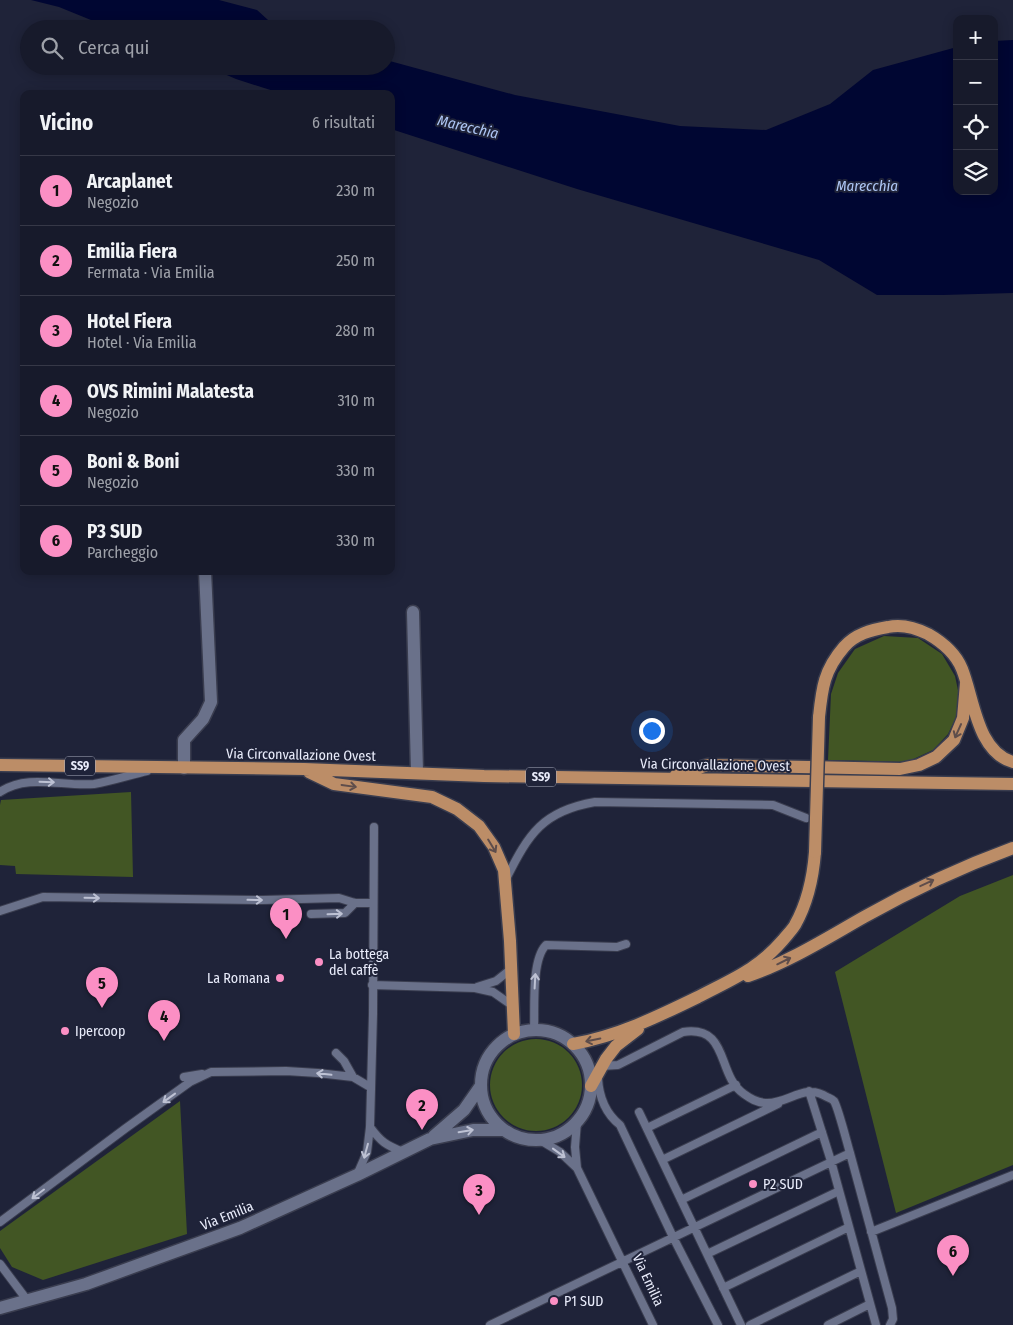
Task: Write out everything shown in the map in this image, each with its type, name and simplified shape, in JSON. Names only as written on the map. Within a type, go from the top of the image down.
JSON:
[{"type":"main road","points":[[184,768],[184,740],[203,719],[211,702],[204,575]]},
{"type":"main road","points":[[413,612],[417,772]]},
{"type":"main road","points":[[573,1044],[597,1040],[646,1022],[747,972],[769,956],[794,926],[806,902],[813,877],[819,717],[822,689],[832,661],[849,641],[870,630],[895,625],[918,630],[938,639],[953,654],[962,668],[973,701],[978,724],[989,746],[1008,761],[1013,762]]},
{"type":"main road","points":[[664,779],[708,765],[900,769],[919,765],[936,756],[954,740],[963,718],[966,683]]},
{"type":"main road","name":"Via Circonvallazione Ovest","points":[[0,765],[304,769],[493,776],[1013,784]]},
{"type":"main road","points":[[304,769],[334,784],[432,797],[456,808],[479,826],[494,847],[504,870],[512,968],[514,1034]]},
{"type":"main road","points":[[722,984],[761,972],[915,889],[972,863],[1013,848]]},
{"type":"main road","points":[[597,1076],[590,1071],[583,1056],[573,1044],[561,1036],[548,1031],[534,1030],[514,1034],[500,1043],[489,1056],[482,1071],[480,1088],[484,1104],[492,1118],[504,1130],[521,1138],[540,1140],[560,1134],[577,1122],[587,1105],[597,1076],[616,1046],[646,1022]]},
{"type":"main road","name":"Via Emilia","points":[[430,1139],[464,1110],[480,1088]]},
{"type":"main road","name":"Via Emilia","points":[[0,1308],[86,1284],[240,1228],[357,1175],[430,1139],[473,1130],[504,1130]]},
{"type":"lane","points":[[0,792],[29,782],[94,784],[160,768]]},
{"type":"lane","points":[[505,882],[521,850],[535,831],[556,813],[574,806],[595,802],[773,805],[806,818]]},
{"type":"lane","points":[[357,1175],[367,1152],[370,1127],[374,828]]},
{"type":"lane","points":[[0,911],[43,897],[262,900],[339,898],[355,903],[373,903]]},
{"type":"lane","points":[[311,914],[345,914],[355,903]]},
{"type":"lane","points":[[534,1030],[535,975],[542,949],[546,945],[617,947],[626,944]]},
{"type":"lane","points":[[475,988],[496,982],[512,968]]},
{"type":"lane","points":[[372,985],[475,988],[493,992],[513,1006]]},
{"type":"lane","points":[[718,1325],[673,1237],[620,1125],[613,1120],[604,1106],[598,1087],[597,1076],[683,1032],[694,1031],[706,1034],[716,1042],[728,1074],[740,1091],[753,1100],[766,1103],[798,1095]]},
{"type":"lane","points":[[336,1053],[344,1061],[352,1077]]},
{"type":"lane","points":[[184,1077],[211,1072],[286,1071],[352,1077],[370,1086]]},
{"type":"lane","points":[[0,1222],[190,1082],[211,1072]]},
{"type":"lane","points":[[646,1128],[736,1085]]},
{"type":"lane","points":[[809,1091],[831,1161],[876,1325]]},
{"type":"lane","points":[[662,1160],[809,1091],[820,1092],[834,1101],[892,1308],[893,1319],[890,1325]]},
{"type":"lane","points":[[639,1112],[741,1325]]},
{"type":"lane","name":"Via Emilia","points":[[577,1122],[575,1147],[577,1168],[653,1325]]},
{"type":"lane","points":[[370,1127],[387,1146],[403,1152]]},
{"type":"lane","points":[[681,1200],[822,1132]]},
{"type":"lane","name":"Via Emilia","points":[[540,1140],[560,1152],[577,1168]]},
{"type":"lane","points":[[490,1325],[850,1153]]},
{"type":"lane","points":[[871,1232],[1013,1175]]},
{"type":"lane","points":[[707,1254],[839,1191]]},
{"type":"lane","points":[[723,1288],[849,1226]]},
{"type":"lane","points":[[0,1264],[28,1300]]},
{"type":"lane","points":[[750,1325],[861,1271]]},
{"type":"lane","points":[[828,1325],[870,1304]]},
{"type":"green space","points":[[884,636],[918,638],[942,654],[955,676],[959,695],[957,716],[948,734],[933,750],[907,762],[828,760],[831,694],[838,673],[855,649]]},
{"type":"green space","points":[[131,792],[133,877],[16,874],[15,866],[0,865],[1,800]]},
{"type":"green space","points":[[1013,875],[1013,1165],[896,1213],[835,972],[960,896]]},
{"type":"green space","points":[[536,1039],[553,1043],[568,1053],[578,1068],[582,1085],[578,1102],[568,1117],[553,1127],[536,1131],[519,1127],[504,1117],[494,1102],[490,1085],[494,1068],[504,1053],[519,1043]]},
{"type":"green space","points":[[180,1101],[187,1234],[43,1280],[12,1267],[0,1248],[0,1231]]},
{"type":"water","points":[[31,0],[219,0],[257,10],[268,20],[91,20],[59,7]]},
{"type":"water","name":"Marecchia","points":[[1013,40],[1013,293],[877,295],[819,260],[577,189],[395,130],[395,90],[270,90],[227,75],[395,75],[395,62],[515,95],[680,126],[766,130],[830,104],[873,70],[953,48],[953,195],[998,195],[998,41]]},
{"type":"place","name":"Arcaplanet","points":[[286,939]]},
{"type":"place","name":"La bottega del caffè","points":[[319,962]]},
{"type":"place","name":"La Romana","points":[[280,978]]},
{"type":"place","name":"Boni & Boni","points":[[102,1008]]},
{"type":"place","name":"Ipercoop","points":[[65,1031]]},
{"type":"place","name":"OVS Rimini Malatesta","points":[[164,1041]]},
{"type":"place","name":"Emilia Fiera","points":[[422,1130]]},
{"type":"place","name":"P2 SUD","points":[[753,1184]]},
{"type":"place","name":"Hotel Fiera","points":[[479,1215]]},
{"type":"place","name":"P3 SUD","points":[[953,1276]]},
{"type":"place","name":"P1 SUD","points":[[554,1301]]}]
